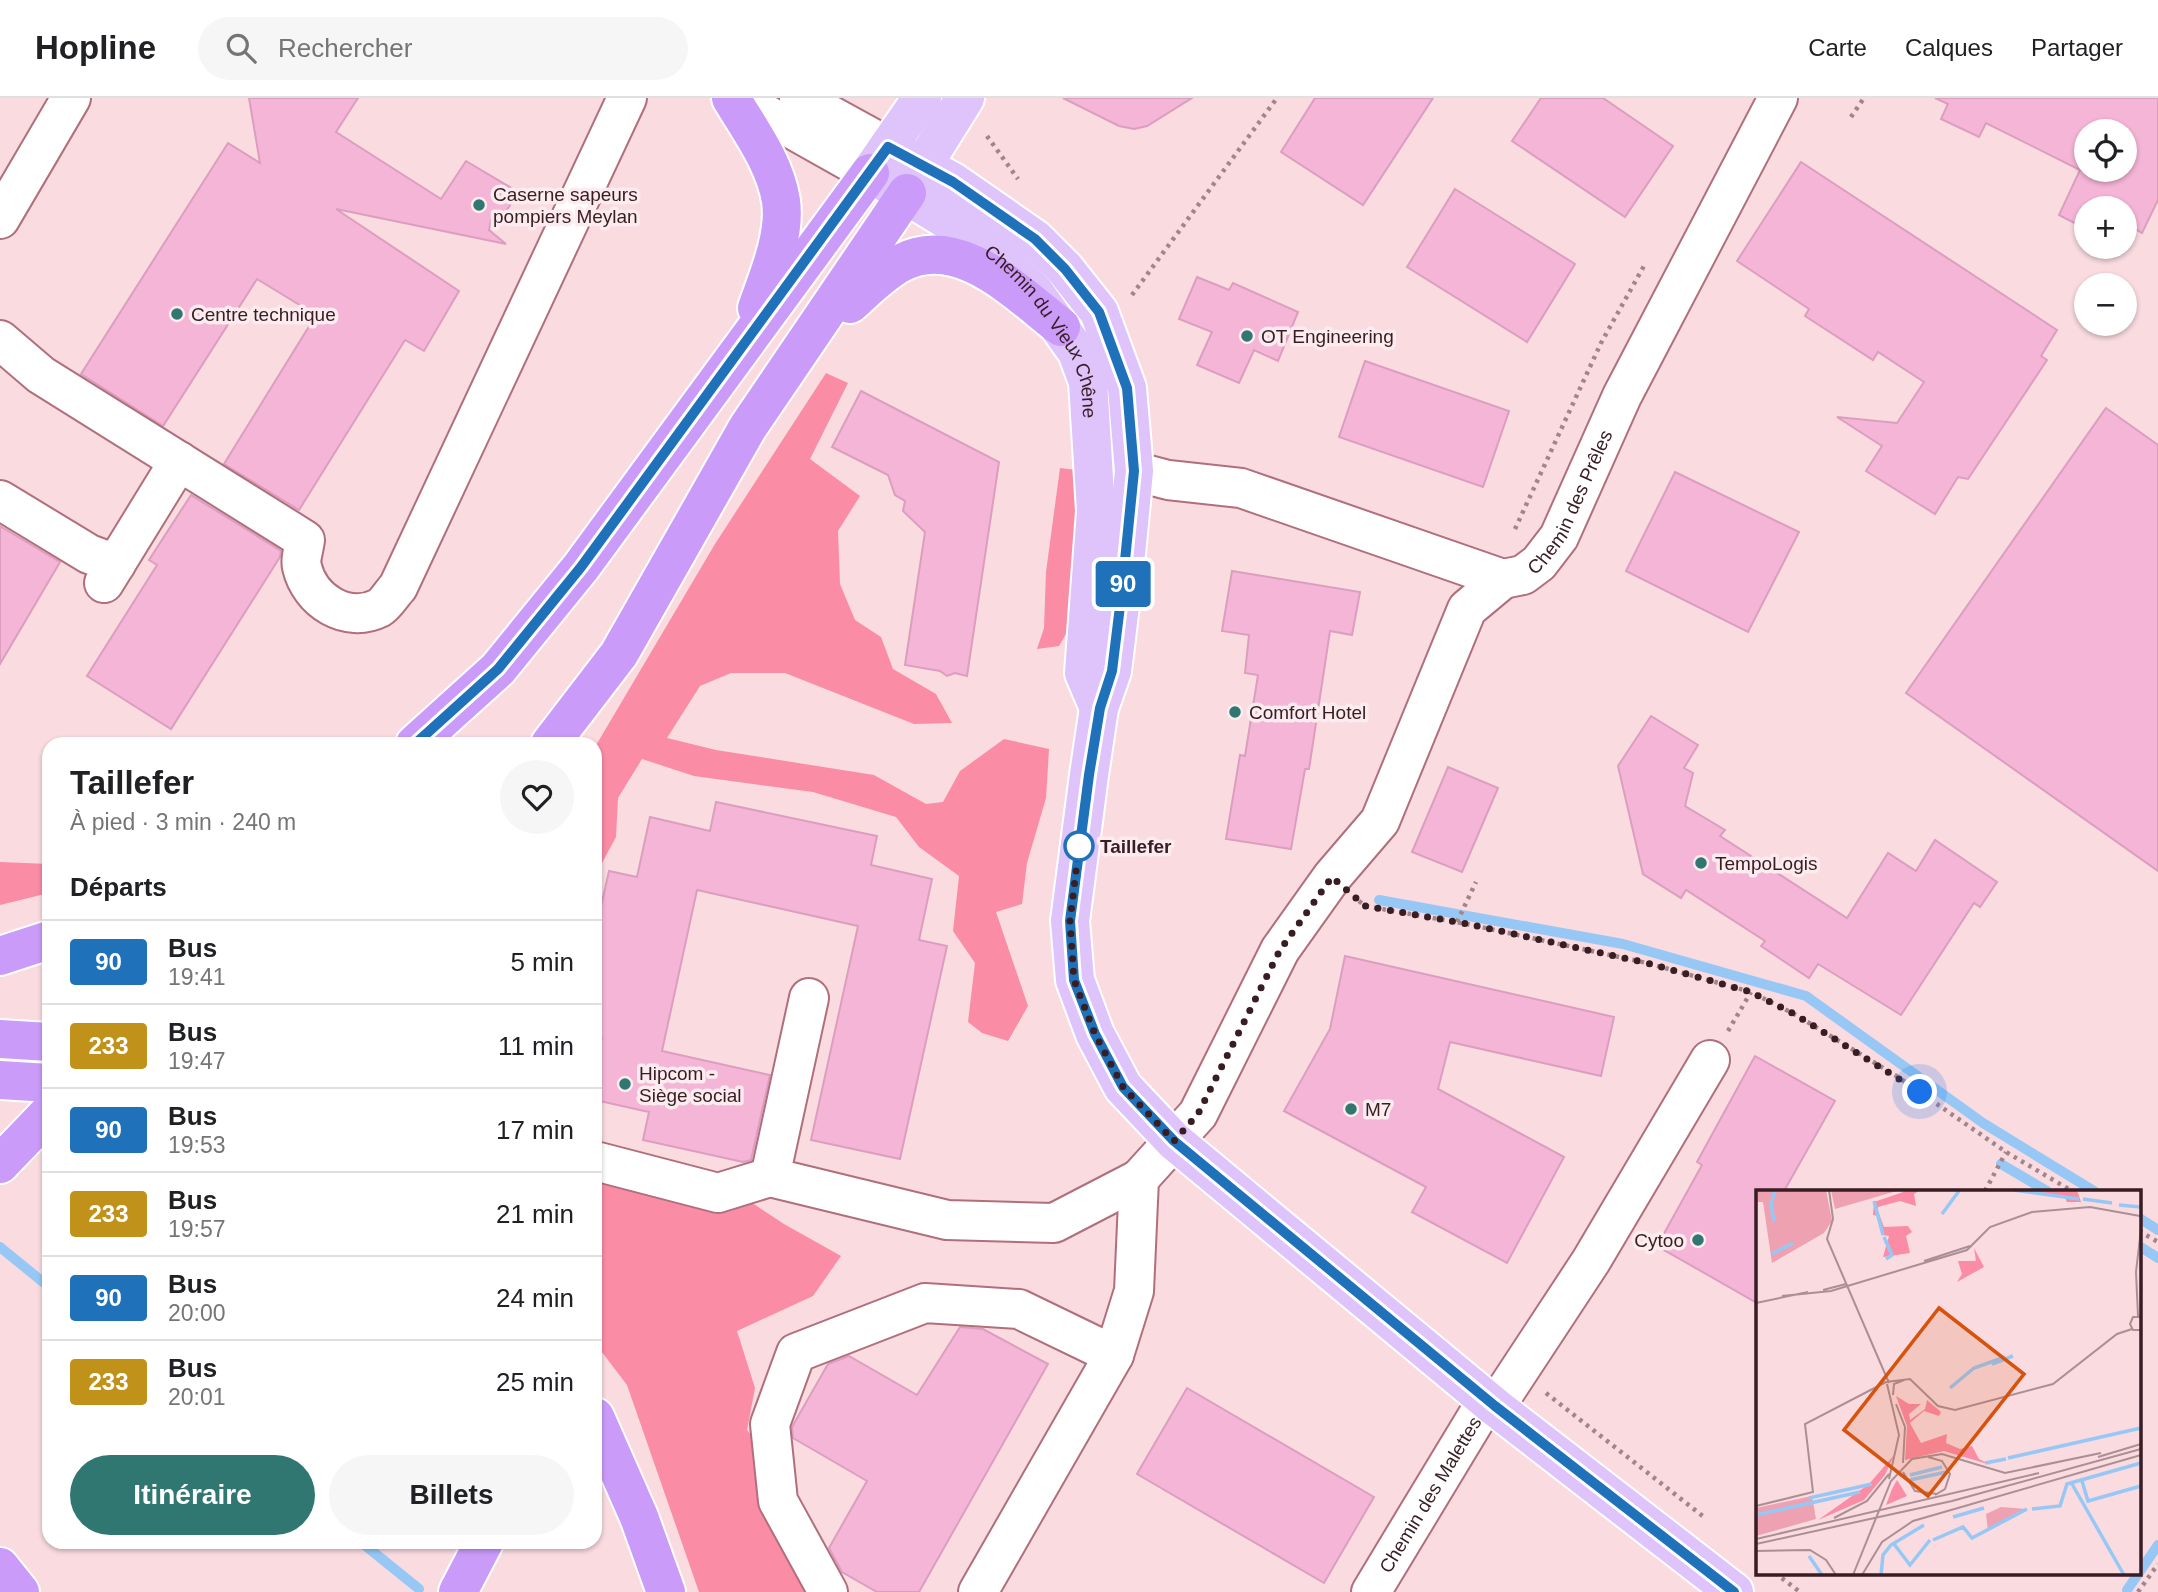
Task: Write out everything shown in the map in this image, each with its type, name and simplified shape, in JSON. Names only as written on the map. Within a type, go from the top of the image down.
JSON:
[{"type":"highway","points":[[731,98],[770,164],[781,204],[781,220],[769,274],[748,336]]},
{"type":"highway","points":[[423,737],[498,669],[581,567],[879,160]]},
{"type":"highway","points":[[555,737],[619,654],[748,428],[914,179]]},
{"type":"highway","points":[[811,337],[901,263],[921,255],[942,253],[957,255],[996,279],[1061,327]]},
{"type":"highway","points":[[2,955],[42,942]]},
{"type":"highway","points":[[0,1039],[42,1042]]},
{"type":"highway","points":[[0,1080],[42,1096]]},
{"type":"highway","points":[[0,1164],[42,1106]]},
{"type":"highway","points":[[602,1432],[639,1517],[666,1592]]},
{"type":"highway","points":[[458,1592],[480,1549]]},
{"type":"highway","points":[[0,1567],[20,1592]]},
{"type":"main road","points":[[879,160],[922,98]]},
{"type":"main road","points":[[914,179],[965,98]]},
{"type":"main road","name":"Chemin du Vieux Chêne","points":[[879,160],[914,179],[967,232],[1010,267],[1035,293],[1077,352],[1088,382],[1096,511],[1084,673],[1100,708]]},
{"type":"main road","name":"Chemin du Vieux Chêne","points":[[914,179],[953,182],[1035,239],[1065,269],[1099,312],[1127,388],[1134,471],[1112,671],[1100,708],[1070,921],[1074,980],[1095,1034],[1123,1087],[1174,1141],[1493,1404],[1734,1592]]},
{"type":"street","points":[[0,219],[71,98]]},
{"type":"street","points":[[0,342],[41,375],[305,540],[301,566],[314,592],[334,610],[357,614],[381,607],[398,587],[627,98]]},
{"type":"street","name":"Chemin du Vieux Chêne","points":[[737,98],[879,160]]},
{"type":"street","name":"Chemin du Vieux Chêne","points":[[799,98],[879,160]]},
{"type":"street","name":"Chemin des Prêles","points":[[1134,471],[1168,480],[1241,488],[1503,579],[1523,575],[1539,563],[1559,537],[1622,396],[1778,98]]},
{"type":"street","points":[[0,500],[89,554],[110,573],[179,461]]},
{"type":"street","points":[[602,1163],[718,1193],[770,1177],[947,1220],[1054,1223],[1139,1179],[1198,1114],[1280,950],[1332,877],[1380,821],[1467,609],[1503,579]]},
{"type":"street","points":[[770,1177],[809,998]]},
{"type":"street","name":"Chemin des Malettes","points":[[1371,1592],[1478,1415],[1493,1404],[1591,1261],[1710,1060]]},
{"type":"street","points":[[978,1592],[1114,1355],[1134,1291],[1139,1179]]},
{"type":"street","points":[[828,1592],[778,1501],[769,1424],[796,1353],[925,1303],[1019,1309],[1114,1355]]},
{"type":"path","points":[[1132,296],[1277,98]]},
{"type":"path","points":[[1851,117],[1864,98]]},
{"type":"path","points":[[1332,877],[1365,906],[1457,922],[1647,963],[1751,992],[1796,1015],[1898,1077],[2006,1152],[2070,1190]]},
{"type":"path","points":[[1457,922],[1476,882]]},
{"type":"path","points":[[1986,1190],[2006,1152]]},
{"type":"path","points":[[2140,1232],[2158,1242]]},
{"type":"path","points":[[2138,1592],[2158,1564]]},
{"type":"path","points":[[1776,1574],[1800,1592]]},
{"type":"shaded area","points":[[826,373],[848,383],[810,459],[860,496],[838,531],[840,584],[855,620],[881,637],[893,669],[936,694],[952,723],[914,724],[785,673],[731,673],[700,686],[667,738],[716,750],[874,775],[926,804],[943,802],[960,771],[1004,739],[1049,749],[1046,798],[1027,863],[1022,904],[996,912],[1028,1006],[1008,1041],[982,1033],[968,1022],[975,963],[953,931],[959,876],[919,847],[896,817],[813,792],[694,776],[642,759],[618,798],[616,837],[602,863],[601,737],[715,544]]},
{"type":"shaded area","points":[[1060,468],[1085,471],[1077,615],[1059,646],[1037,649],[1044,628],[1046,572]]},
{"type":"shaded area","points":[[0,862],[42,864],[42,895],[0,905]]},
{"type":"shaded area","points":[[602,1141],[623,1160],[716,1179],[784,1224],[841,1256],[813,1296],[737,1331],[755,1388],[747,1430],[794,1487],[792,1532],[842,1592],[699,1592],[627,1385],[602,1352]]},
{"type":"building","name":"Centre technique","points":[[249,98],[358,98],[336,132],[441,199],[466,161],[518,192],[507,210],[504,223],[491,220],[489,230],[506,244],[336,209],[459,291],[424,351],[405,340],[299,510],[224,464],[316,315],[257,279],[163,426],[81,374],[228,143],[260,163]]},
{"type":"building","points":[[1063,98],[1192,98],[1147,126],[1134,129],[1119,126]]},
{"type":"building","points":[[1315,98],[1433,98],[1363,205],[1281,152]]},
{"type":"building","points":[[1541,98],[1603,98],[1673,146],[1625,217],[1512,141]]},
{"type":"building","points":[[1935,98],[2158,98],[2158,200],[2142,233],[2137,230],[2137,196],[2074,196],[2074,223],[2059,215],[2074,182],[2137,182],[2137,119],[2074,119],[2074,167],[1986,123],[1979,137],[1941,119],[1948,104]]},
{"type":"building","points":[[1801,162],[2057,330],[2041,356],[2047,360],[1968,479],[1958,477],[1935,514],[1866,471],[1882,446],[1837,417],[1897,423],[1924,382],[1878,352],[1873,360],[1805,316],[1809,309],[1737,261]]},
{"type":"building","points":[[1455,189],[1575,264],[1527,342],[1407,267]]},
{"type":"building","name":"OT Engineering","points":[[1197,277],[1229,290],[1233,283],[1298,312],[1278,361],[1254,350],[1239,383],[1197,365],[1212,332],[1179,319]]},
{"type":"building","points":[[1365,361],[1509,411],[1483,487],[1339,437]]},
{"type":"building","points":[[861,391],[999,462],[967,676],[955,673],[947,676],[940,671],[905,665],[925,532],[903,511],[905,501],[895,495],[888,475],[832,447]]},
{"type":"building","points":[[2106,408],[2158,445],[2158,871],[1906,693]]},
{"type":"building","points":[[1675,472],[1799,532],[1748,632],[1626,571]]},
{"type":"building","points":[[191,495],[281,551],[280,557],[171,729],[87,676],[157,565],[149,560]]},
{"type":"building","points":[[0,526],[60,562],[0,664]]},
{"type":"building","points":[[1232,571],[1360,592],[1352,635],[1330,631],[1309,769],[1305,769],[1291,849],[1226,839],[1240,755],[1245,756],[1258,675],[1245,673],[1249,635],[1222,631]]},
{"type":"building","name":"TempoLogis","points":[[1651,716],[1698,745],[1684,768],[1693,773],[1685,806],[1725,830],[1720,836],[1847,918],[1888,853],[1916,871],[1935,840],[1997,882],[1980,907],[1974,903],[1901,1015],[1818,964],[1809,978],[1761,946],[1765,941],[1686,890],[1681,898],[1643,874],[1618,766]]},
{"type":"building","points":[[1448,767],[1498,788],[1462,872],[1412,852]]},
{"type":"building","points":[[716,802],[877,836],[871,865],[932,879],[919,940],[947,946],[900,1159],[811,1140],[858,926],[697,890],[662,1051],[770,1075],[751,1160],[743,1162],[643,1140],[649,1112],[602,1102],[602,902],[609,871],[637,877],[650,817],[710,831]]},
{"type":"building","name":"M7","points":[[1345,956],[1614,1017],[1601,1076],[1450,1042],[1438,1089],[1564,1157],[1507,1263],[1412,1212],[1426,1187],[1284,1111],[1330,1029]]},
{"type":"building","points":[[1755,1056],[1835,1101],[1785,1190],[1756,1190],[1756,1302],[1657,1246],[1702,1165],[1697,1162]]},
{"type":"building","points":[[960,1327],[983,1329],[1048,1364],[919,1592],[877,1592],[842,1572],[829,1548],[867,1481],[793,1438],[792,1427],[828,1364],[849,1356],[917,1395]]},
{"type":"building","points":[[1187,1388],[1374,1497],[1324,1583],[1137,1474]]},
{"type":"waterway","points":[[1379,900],[1623,944],[1806,996],[1983,1123],[2092,1190]]},
{"type":"waterway","points":[[2001,1164],[2045,1190]]},
{"type":"waterway","points":[[2140,1219],[2158,1230]]},
{"type":"waterway","points":[[0,1247],[42,1281]]},
{"type":"waterway","points":[[2140,1247],[2158,1258]]},
{"type":"waterway","points":[[2140,1571],[2158,1545]]},
{"type":"waterway","points":[[370,1549],[419,1589]]},
{"type":"waterway","points":[[2127,1590],[2138,1574]]},
{"type":"bus line","name":"90","points":[[423,737],[498,669],[581,567],[734,354],[888,147],[953,182],[1035,239],[1086,293],[1109,333],[1127,388],[1132,421],[1134,471],[1122,590],[1112,671],[1100,708],[1089,775],[1070,921],[1074,980],[1095,1034],[1123,1087],[1174,1141],[1495,1406],[1734,1592]]},
{"type":"place","name":"Caserne sapeurs pompiers Meylan","points":[[479,205]]},
{"type":"place","name":"Centre technique","points":[[177,314]]},
{"type":"place","name":"OT Engineering","points":[[1247,336]]},
{"type":"place","name":"Comfort Hotel","points":[[1235,712]]},
{"type":"place","name":"Taillefer","points":[[1079,846]]},
{"type":"place","name":"TempoLogis","points":[[1701,863]]},
{"type":"place","name":"Hipcom - Siège social","points":[[625,1084]]},
{"type":"place","name":"M7","points":[[1351,1109]]},
{"type":"place","name":"Cytoo","points":[[1698,1240]]},
{"type":"route","points":[[1079,846],[1070,921],[1074,980],[1095,1034],[1123,1087],[1174,1141],[1198,1114],[1280,950],[1332,877],[1365,906],[1468,924],[1647,963],[1751,992],[1796,1015],[1920,1092]]}]
